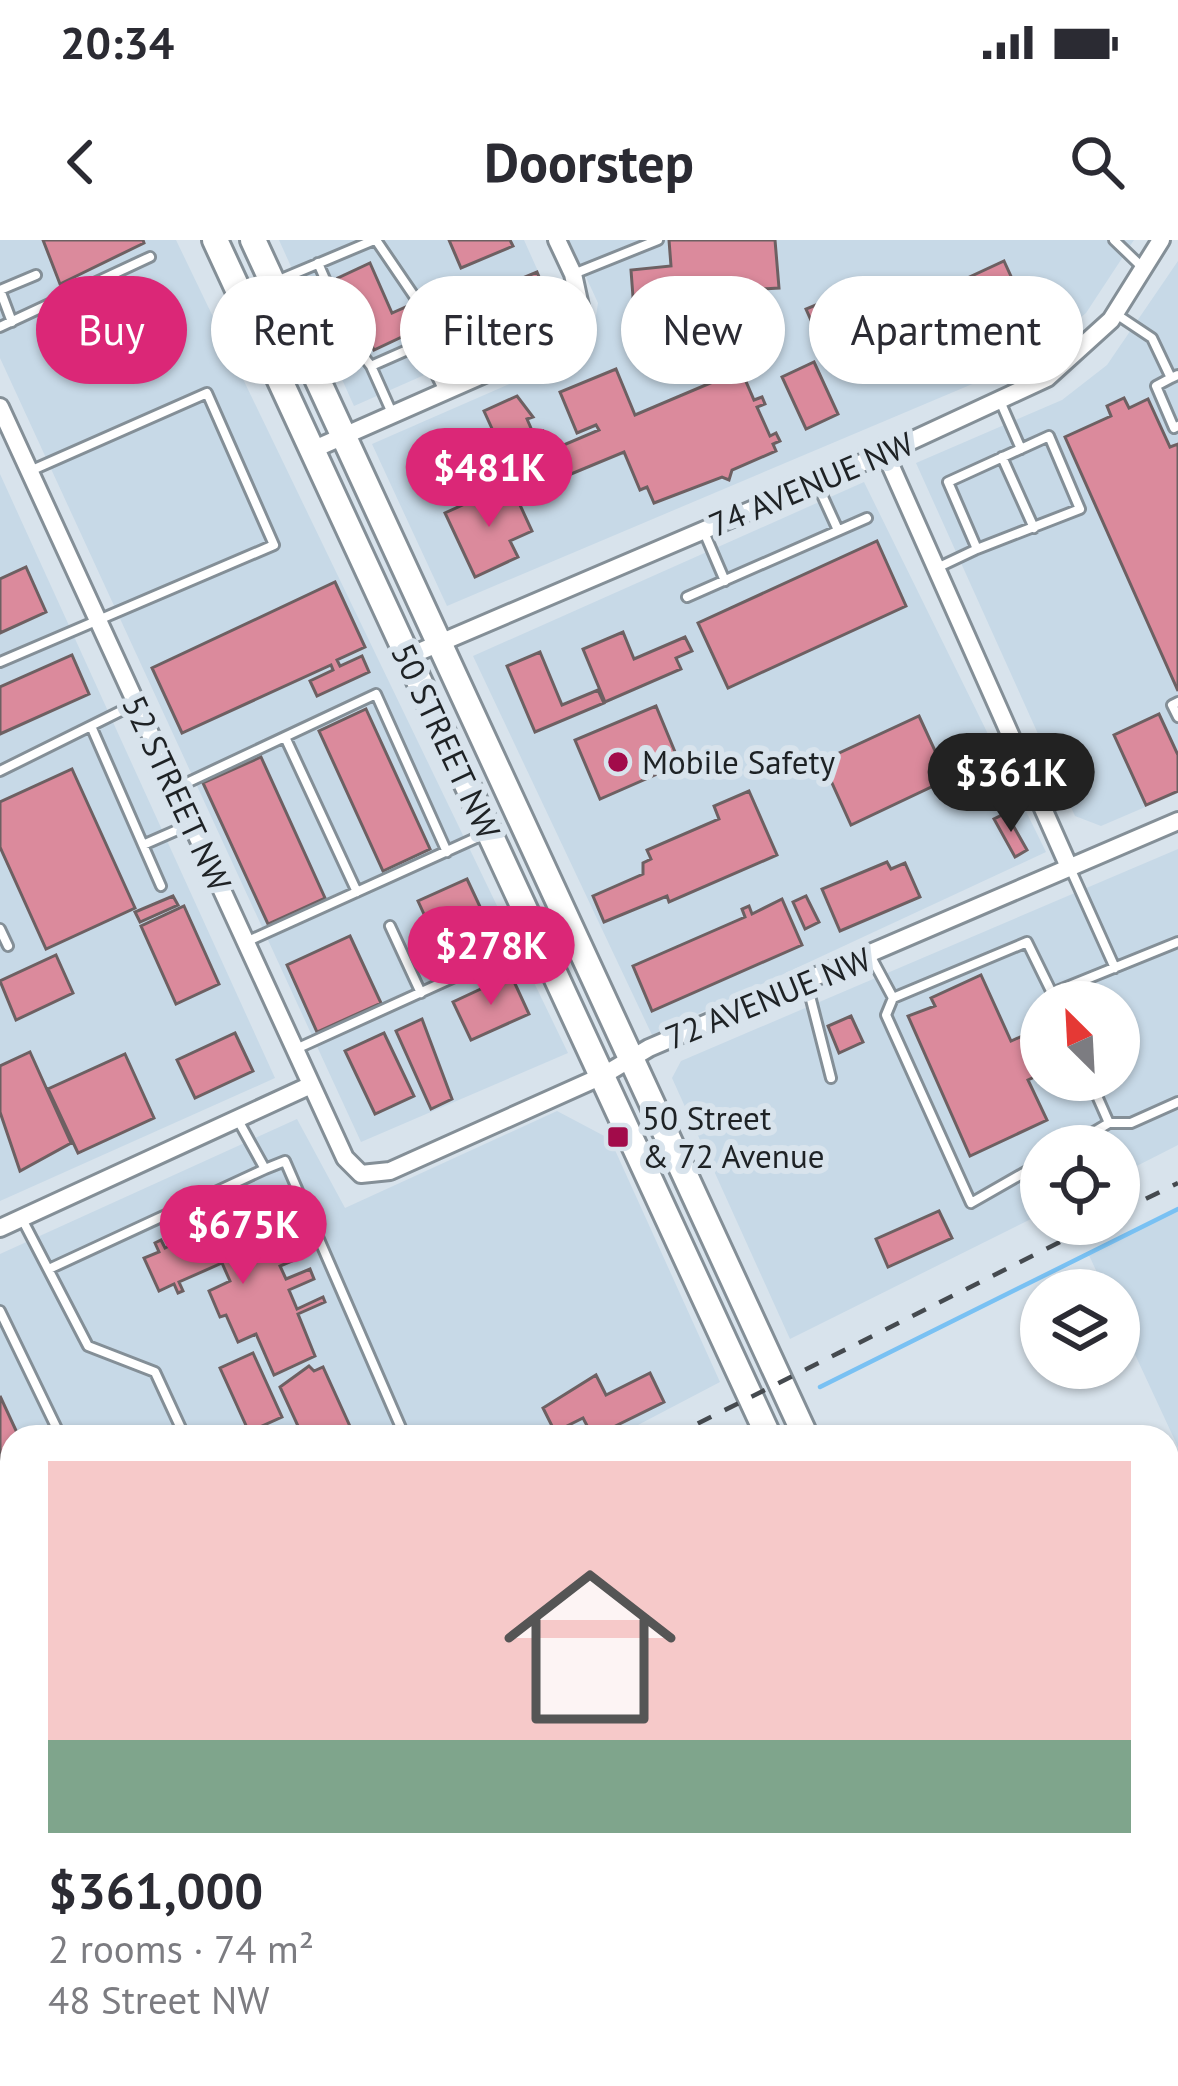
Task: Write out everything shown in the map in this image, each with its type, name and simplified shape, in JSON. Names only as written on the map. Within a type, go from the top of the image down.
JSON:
[{"type":"main road","name":"50 STREET NW","points":[[214,240],[763,1425]]},
{"type":"main road","name":"50 STREET NW","points":[[253,240],[269,276]]},
{"type":"main road","name":"50 STREET NW","points":[[319,384],[801,1425]]},
{"type":"street","points":[[312,450],[571,336],[583,320],[573,274],[557,240]]},
{"type":"street","name":"74 AVENUE NW","points":[[407,657],[886,453],[1070,362],[1115,313],[1161,240]]},
{"type":"street","name":"52 STREET NW","points":[[0,407],[311,1085],[348,1163],[361,1174]]},
{"type":"street","points":[[886,453],[1070,867]]},
{"type":"street","name":"72 AVENUE NW","points":[[361,1174],[391,1171],[602,1076],[632,1056],[1178,821]]},
{"type":"street","points":[[0,1228],[311,1085]]},
{"type":"lane","points":[[288,276],[375,240],[400,284]]},
{"type":"lane","points":[[573,274],[658,240]]},
{"type":"lane","points":[[1114,240],[1143,268]]},
{"type":"lane","points":[[0,327],[151,257]]},
{"type":"lane","points":[[319,263],[324,276]]},
{"type":"lane","points":[[12,322],[0,290],[36,275]]},
{"type":"lane","points":[[1115,313],[1152,338],[1175,376],[1156,386],[1174,428],[1178,426]]},
{"type":"lane","points":[[376,378],[392,413]]},
{"type":"lane","points":[[440,384],[443,391]]},
{"type":"lane","points":[[0,662],[99,624],[274,545],[207,393],[29,471]]},
{"type":"lane","points":[[1000,400],[1021,449]]},
{"type":"lane","points":[[938,567],[1080,509],[1049,436],[949,482],[976,549]]},
{"type":"lane","points":[[1002,457],[1034,528]]},
{"type":"lane","points":[[816,482],[838,531]]},
{"type":"lane","points":[[687,598],[866,518]]},
{"type":"lane","points":[[703,531],[725,581]]},
{"type":"lane","points":[[175,788],[376,694],[447,851]]},
{"type":"lane","points":[[1178,702],[1172,705],[1178,717]]},
{"type":"lane","points":[[0,770],[136,704]]},
{"type":"lane","points":[[91,726],[161,886]]},
{"type":"lane","points":[[285,737],[357,892]]},
{"type":"lane","points":[[143,845],[192,824]]},
{"type":"lane","points":[[246,943],[489,833]]},
{"type":"lane","points":[[1070,867],[1114,968]]},
{"type":"lane","points":[[391,926],[421,992]]},
{"type":"lane","points":[[0,929],[8,946]]},
{"type":"lane","points":[[295,1049],[538,939]]},
{"type":"lane","points":[[1020,1174],[971,1203],[886,1016],[893,998],[1028,942],[1046,981]]},
{"type":"lane","points":[[1088,981],[1176,943],[1178,955]]},
{"type":"lane","points":[[871,956],[893,998]]},
{"type":"lane","points":[[807,984],[831,1078]]},
{"type":"lane","points":[[1099,1101],[1109,1123]]},
{"type":"lane","points":[[1106,1125],[1130,1123],[1178,1102]]},
{"type":"lane","points":[[237,1119],[265,1169]]},
{"type":"lane","points":[[49,1269],[285,1161],[400,1425]]},
{"type":"lane","points":[[22,1218],[88,1346],[155,1372],[179,1425]]},
{"type":"lane","points":[[0,1311],[55,1425]]},
{"type":"shaded area","points":[[0,240],[176,240],[211,313],[211,384],[245,384],[568,1053],[361,1142],[0,358]]},
{"type":"shaded area","points":[[279,240],[524,240],[540,276],[400,276],[400,384],[404,384],[354,406],[344,384],[376,384],[376,276],[295,276]]},
{"type":"shaded area","points":[[569,240],[1134,240],[1083,315],[1083,276],[809,276],[809,384],[972,384],[447,606],[372,444],[509,384],[597,384],[597,276],[586,276]]},
{"type":"shaded area","points":[[1178,261],[1178,793],[1101,826],[1075,816],[916,463],[1062,400],[1107,365]]},
{"type":"shaded area","points":[[0,474],[275,1078],[0,1201]]},
{"type":"shaded area","points":[[864,482],[1046,852],[652,1035],[473,656]]},
{"type":"shaded area","points":[[1178,849],[1178,1145],[1140,1164],[1140,1125],[1020,1125],[1020,1224],[790,1339],[672,1078],[681,1061]]},
{"type":"shaded area","points":[[557,1111],[610,1139],[720,1382],[638,1425],[0,1425],[0,1254],[297,1119],[345,1208]]},
{"type":"shaded area","points":[[1178,1208],[1178,1425],[1168,1425],[1140,1365],[1140,1269],[1095,1269],[1088,1253],[1104,1245],[1140,1245],[1140,1227]]},
{"type":"building","points":[[43,240],[143,240],[76,276],[57,276]]},
{"type":"building","points":[[449,240],[510,240],[513,246],[461,268]]},
{"type":"building","points":[[669,240],[775,240],[778,276],[631,276],[631,270],[671,266]]},
{"type":"building","points":[[1004,261],[1011,276],[972,276]]},
{"type":"building","points":[[370,263],[376,276],[342,276]]},
{"type":"building","points":[[376,277],[392,313],[400,309],[400,338],[376,349]]},
{"type":"building","points":[[809,364],[809,384],[824,384],[838,414],[806,429],[785,376]]},
{"type":"building","points":[[616,369],[635,415],[708,384],[747,384],[754,400],[762,397],[765,404],[757,407],[770,436],[776,433],[780,441],[773,444],[776,451],[732,470],[729,480],[722,477],[654,503],[647,487],[640,490],[624,452],[559,479],[547,452],[599,430],[596,425],[577,433],[560,392],[579,384],[597,384],[597,377]]},
{"type":"building","points":[[517,396],[533,417],[527,419],[534,435],[543,431],[550,447],[510,468],[484,411]]},
{"type":"building","points":[[1124,398],[1129,408],[1148,399],[1170,447],[1178,444],[1178,691],[1065,437],[1111,416],[1107,406]]},
{"type":"building","points":[[491,492],[495,500],[514,492],[532,531],[510,541],[518,557],[475,577],[445,513]]},
{"type":"building","points":[[877,541],[906,606],[728,688],[698,623]]},
{"type":"building","points":[[26,567],[46,612],[0,633],[0,579]]},
{"type":"building","points":[[335,582],[365,647],[337,660],[340,666],[362,656],[369,672],[317,696],[310,681],[333,670],[331,665],[182,733],[152,668]]},
{"type":"building","points":[[623,632],[634,659],[685,637],[692,651],[676,658],[681,669],[605,702],[583,649]]},
{"type":"building","points":[[540,652],[562,705],[598,690],[604,703],[535,732],[507,666]]},
{"type":"building","points":[[72,655],[89,694],[0,734],[0,687]]},
{"type":"building","points":[[656,706],[680,764],[600,799],[575,740]]},
{"type":"building","points":[[366,709],[430,849],[383,871],[319,731]]},
{"type":"building","points":[[1159,714],[1178,755],[1178,791],[1146,805],[1114,735]]},
{"type":"building","points":[[919,716],[948,779],[851,825],[822,761]]},
{"type":"building","points":[[261,757],[325,898],[268,924],[203,783]]},
{"type":"building","points":[[72,769],[135,908],[46,949],[0,847],[0,802]]},
{"type":"building","points":[[749,791],[777,855],[669,902],[667,896],[604,922],[593,896],[643,874],[643,863],[651,859],[647,850],[719,819],[714,806]]},
{"type":"building","points":[[1006,813],[1027,850],[1015,857],[994,819]]},
{"type":"building","points":[[887,862],[891,869],[905,863],[920,897],[840,931],[822,889]]},
{"type":"building","points":[[467,879],[482,911],[493,921],[499,949],[450,971],[418,901]]},
{"type":"building","points":[[173,896],[178,905],[140,922],[135,912]]},
{"type":"building","points":[[806,896],[819,922],[805,929],[793,902]]},
{"type":"building","points":[[782,899],[802,945],[652,1011],[633,966],[745,917],[742,909],[749,906],[752,914]]},
{"type":"building","points":[[184,906],[219,984],[176,1004],[141,926]]},
{"type":"building","points":[[350,936],[381,1003],[317,1032],[287,965]]},
{"type":"building","points":[[56,955],[73,993],[16,1020],[0,981]]},
{"type":"building","points":[[511,975],[529,1014],[471,1040],[453,1002]]},
{"type":"building","points":[[981,975],[1011,1041],[1020,1037],[1020,1101],[1038,1101],[1047,1120],[1020,1125],[1020,1133],[970,1156],[908,1016],[935,1006],[931,998]]},
{"type":"building","points":[[851,1016],[863,1042],[839,1053],[828,1026]]},
{"type":"building","points":[[422,1019],[452,1099],[431,1109],[396,1031]]},
{"type":"building","points":[[235,1033],[253,1071],[195,1098],[177,1060]]},
{"type":"building","points":[[384,1033],[414,1096],[375,1114],[345,1051]]},
{"type":"building","points":[[30,1052],[71,1143],[20,1171],[0,1112],[0,1066]]},
{"type":"building","points":[[125,1054],[154,1118],[78,1153],[48,1089]]},
{"type":"building","points":[[939,1211],[952,1238],[888,1267],[876,1239]]},
{"type":"building","points":[[229,1215],[233,1224],[249,1217],[261,1244],[248,1255],[250,1261],[274,1250],[278,1261],[302,1251],[304,1256],[280,1266],[286,1279],[310,1269],[314,1279],[289,1290],[297,1309],[323,1297],[325,1302],[298,1314],[315,1356],[274,1375],[256,1334],[238,1342],[226,1315],[220,1317],[209,1291],[230,1281],[222,1263],[179,1282],[183,1291],[178,1293],[174,1284],[159,1291],[144,1258],[159,1252],[155,1243],[161,1240],[165,1248]]},
{"type":"building","points":[[253,1353],[282,1417],[264,1425],[246,1425],[220,1368]]},
{"type":"building","points":[[309,1366],[314,1371],[323,1367],[349,1425],[297,1425],[280,1387]]},
{"type":"building","points":[[650,1373],[664,1402],[617,1425],[587,1425],[583,1418],[569,1425],[552,1425],[543,1408],[596,1375],[606,1395]]},
{"type":"building","points":[[0,1396],[13,1425],[0,1425]]},
{"type":"waterway","points":[[820,1387],[1178,1209]]},
{"type":"railway","points":[[1140,1202],[1178,1183]]},
{"type":"railway","points":[[695,1425],[1054,1245]]},
{"type":"place","name":"Mobile Safety","points":[[618,762]]},
{"type":"place","name":"50 Street & 72 Avenue","points":[[618,1137]]}]
